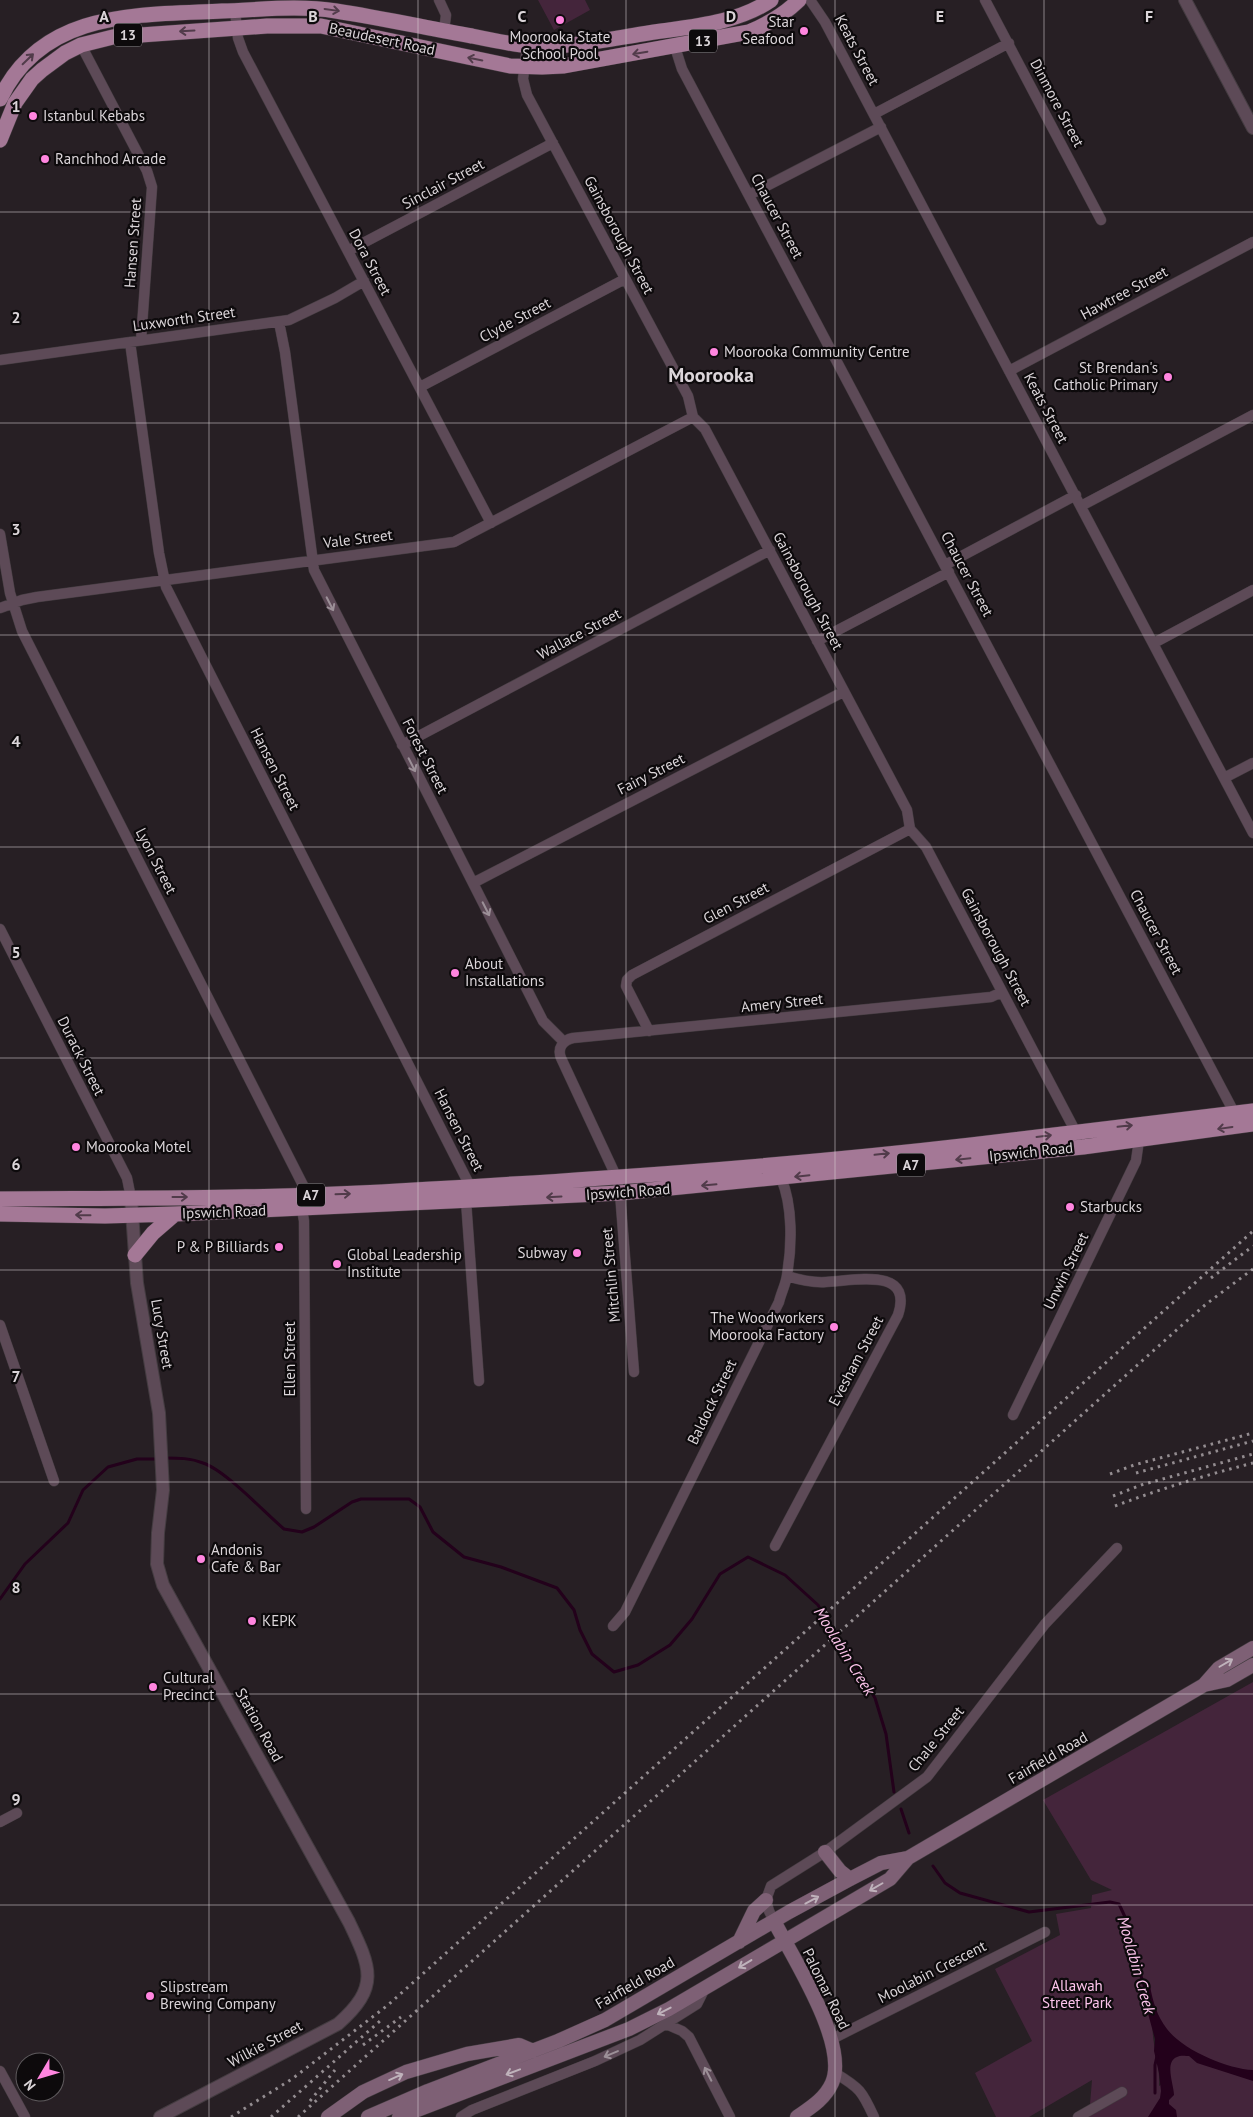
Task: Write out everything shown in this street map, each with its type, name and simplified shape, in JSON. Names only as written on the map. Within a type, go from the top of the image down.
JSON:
[{"type":"highway","name":"Beaudesert Road","points":[[0,98],[14,74],[32,56],[54,39],[76,28],[137,15],[234,11],[265,4],[336,11],[527,46],[561,46],[592,43],[737,17],[752,12],[771,0]]},
{"type":"highway","name":"Beaudesert Road","points":[[0,140],[15,104],[32,79],[52,62],[81,45],[131,34],[266,26],[321,26],[460,56],[524,67],[563,66],[748,32],[780,17],[799,0]]},
{"type":"highway","name":"Ipswich Road","points":[[0,1214],[175,1214],[470,1186],[812,1161],[970,1145],[1253,1112]]},
{"type":"highway","name":"Ipswich Road","points":[[0,1199],[131,1198],[305,1202],[466,1201],[620,1193],[1083,1147],[1253,1124]]},
{"type":"highway","points":[[135,1255],[153,1233],[175,1214]]},
{"type":"main road","name":"Fairfield Road","points":[[1204,1685],[1219,1668],[1253,1648]]},
{"type":"main road","name":"Fairfield Road","points":[[399,2117],[629,2029],[669,2009],[890,1879],[908,1858],[1204,1685],[1227,1680],[1253,1665]]},
{"type":"main road","points":[[824,1852],[840,1871],[850,1879]]},
{"type":"main road","name":"Fairfield Road","points":[[368,2117],[605,2020],[774,1921],[850,1879],[881,1863],[908,1858]]},
{"type":"main road","points":[[739,1942],[754,1911],[766,1900]]},
{"type":"main road","name":"Palomar Road","points":[[774,1921],[821,2012],[832,2039],[836,2056],[835,2073]]},
{"type":"main road","points":[[328,2117],[363,2092],[406,2072],[467,2054],[519,2045],[533,2051]]},
{"type":"main road","points":[[796,2117],[823,2097],[832,2083],[835,2073]]},
{"type":"street","points":[[439,0],[446,15],[444,31]]},
{"type":"street","name":"Keats Street","points":[[810,0],[825,22],[881,127],[1253,833]]},
{"type":"street","name":"Dinmore Street","points":[[986,0],[1101,220]]},
{"type":"street","points":[[1185,0],[1253,128]]},
{"type":"street","points":[[265,4],[266,26]]},
{"type":"street","name":"Dora Street","points":[[234,11],[236,28],[243,52],[491,523]]},
{"type":"street","points":[[874,114],[1009,43]]},
{"type":"street","name":"Hansen Street","points":[[81,45],[147,171],[152,187],[141,340]]},
{"type":"street","name":"Gainsborough Street","points":[[527,46],[523,79],[527,95],[688,396],[692,417],[705,429],[770,550],[843,692],[907,810],[910,829],[926,847],[1083,1147]]},
{"type":"street","name":"Chaucer Street","points":[[675,46],[682,69],[1235,1114]]},
{"type":"street","points":[[749,195],[881,127]]},
{"type":"street","name":"Sinclair Street","points":[[348,251],[553,143]]},
{"type":"street","name":"Hawtree Street","points":[[1009,371],[1253,242]]},
{"type":"street","name":"Clyde Street","points":[[420,387],[624,279]]},
{"type":"street","name":"Luxworth Street","points":[[0,360],[279,322],[297,317],[364,281]]},
{"type":"street","name":"Forest Street","points":[[279,322],[308,514],[311,560],[319,581],[544,1021],[564,1042]]},
{"type":"street","name":"Hansen Street","points":[[130,342],[164,580],[470,1186]]},
{"type":"street","points":[[1081,506],[1253,415]]},
{"type":"street","name":"Vale Street","points":[[0,608],[37,597],[448,543],[461,539],[692,417]]},
{"type":"street","points":[[818,642],[1076,496]]},
{"type":"street","name":"Lyon Street","points":[[0,534],[5,573],[12,603],[26,639],[305,1202]]},
{"type":"street","name":"Wallace Street","points":[[402,744],[770,550]]},
{"type":"street","points":[[1154,643],[1253,590]]},
{"type":"street","name":"Fairy Street","points":[[473,883],[843,692]]},
{"type":"street","points":[[1224,778],[1253,763]]},
{"type":"street","name":"Glen Street","points":[[648,1031],[626,986],[627,980],[632,975],[910,829]]},
{"type":"street","name":"Durack Street","points":[[0,930],[127,1178],[131,1198]]},
{"type":"street","name":"Amery Street","points":[[564,1042],[573,1038],[991,997],[1002,992]]},
{"type":"street","points":[[564,1042],[559,1051],[561,1058],[616,1176]]},
{"type":"street","name":"Unwin Street","points":[[1013,1415],[1136,1161],[1139,1140]]},
{"type":"street","name":"Mitchlin Street","points":[[616,1176],[620,1193],[634,1372]]},
{"type":"street","name":"Baldock Street","points":[[613,1626],[625,1612],[779,1302],[787,1276],[790,1240],[788,1198],[781,1178]]},
{"type":"street","name":"Lucy Street","points":[[131,1198],[142,1315],[160,1413],[162,1475]]},
{"type":"street","points":[[466,1201],[479,1381]]},
{"type":"street","name":"Ellen Street","points":[[305,1202],[306,1509]]},
{"type":"street","name":"Evesham Street","points":[[775,1546],[898,1315],[902,1303],[900,1293],[892,1284],[882,1280],[824,1282],[807,1281],[787,1276]]},
{"type":"street","points":[[0,1325],[54,1481]]},
{"type":"street","name":"Station Road","points":[[162,1475],[163,1490],[158,1533],[157,1564],[163,1585],[349,1922],[365,1954],[368,1973],[367,1982]]},
{"type":"street","name":"Chale Street","points":[[766,1900],[768,1890],[773,1884],[824,1852],[904,1796],[927,1777],[1045,1624],[1117,1548]]},
{"type":"street","points":[[0,1822],[16,1813]]},
{"type":"street","points":[[766,1900],[774,1921]]},
{"type":"street","name":"Moolabin Crescent","points":[[832,2039],[1045,1932]]},
{"type":"street","name":"Wilkie Street","points":[[160,2117],[338,2024],[354,2010],[367,1982]]},
{"type":"street","name":"Fairfield Road","points":[[461,2117],[472,2110],[623,2049],[698,2004],[706,1987]]},
{"type":"street","points":[[666,2024],[682,2031],[688,2037],[730,2117]]},
{"type":"street","points":[[0,2070],[25,2117]]},
{"type":"street","points":[[835,2073],[864,2094],[874,2117]]},
{"type":"street","points":[[1078,2117],[1122,2092]]},
{"type":"green space","name":"Moorooka State School Pool","points":[[538,0],[585,0],[590,10],[554,30]]},
{"type":"green space","name":"Allawah Street Park","points":[[1253,1682],[1253,2117],[1089,2117],[1092,2080],[1029,2117],[996,2117],[975,2073],[1032,2041],[995,1969],[1060,1935],[1056,1914],[1091,1908],[1092,1895],[1112,1890],[1091,1880],[1043,1800]],"holes":[[[1155,2010],[1167,2081],[1159,2086],[1153,2039]]]},
{"type":"shaded area","points":[[1150,1986],[1158,2014],[1174,2037],[1206,2057],[1231,2066],[1253,2070],[1253,2081],[1197,2063],[1189,2056],[1178,2056],[1171,2064],[1174,2095],[1169,2100],[1169,2104],[1176,2110],[1177,2117],[1148,2117],[1160,2098],[1161,2091],[1154,2051],[1155,2039],[1141,1988]]},
{"type":"waterway","name":"Moolabin Creek","points":[[165,1458],[194,1460],[212,1467],[233,1482],[284,1529],[302,1532],[314,1527],[352,1502],[361,1499],[409,1499],[420,1507],[433,1532],[464,1557],[501,1567],[557,1588],[574,1610],[580,1630],[592,1654],[614,1672],[638,1665],[670,1645],[692,1619],[720,1574],[748,1557],[785,1575],[818,1605],[875,1698],[886,1734],[894,1792]]},
{"type":"waterway","name":"Moolabin Creek","points":[[0,1599],[25,1564],[68,1523],[83,1490],[108,1467],[137,1459],[159,1459]]},
{"type":"waterway","name":"Moolabin Creek","points":[[901,1809],[909,1833]]},
{"type":"waterway","name":"Moolabin Creek","points":[[933,1866],[945,1883],[960,1893],[1029,1912],[1110,1902],[1119,1904],[1126,1919],[1131,1946],[1146,1991]]},
{"type":"waterway","points":[[1155,2093],[1155,2065],[1157,2056]]},
{"type":"railway","points":[[231,2117],[292,2079],[388,2005],[1253,1231]]},
{"type":"railway","points":[[1211,1278],[1253,1246]]},
{"type":"railway","points":[[298,2117],[1181,1326],[1205,1305],[1253,1269]]},
{"type":"railway","points":[[1110,1474],[1134,1465],[1253,1433]]},
{"type":"railway","points":[[1136,1473],[1253,1441]]},
{"type":"railway","points":[[1113,1496],[1141,1485],[1253,1454]]},
{"type":"railway","points":[[1115,1506],[1218,1472],[1253,1463]]},
{"type":"railway","points":[[363,2045],[401,2017]]},
{"type":"railway","points":[[271,2117],[380,2021]]},
{"type":"railway","points":[[310,2101],[335,2070]]},
{"type":"place","name":"Moorooka State School Pool","points":[[560,20]]},
{"type":"place","name":"Star Seafood","points":[[804,31]]},
{"type":"place","name":"Istanbul Kebabs","points":[[33,116]]},
{"type":"place","name":"Ranchhod Arcade","points":[[45,159]]},
{"type":"place","name":"Moorooka Community Centre","points":[[714,352]]},
{"type":"place","name":"St Brendan's Catholic Primary","points":[[1168,377]]},
{"type":"place","name":"About Installations","points":[[455,973]]},
{"type":"place","name":"Moorooka Motel","points":[[76,1147]]},
{"type":"place","name":"Starbucks","points":[[1070,1207]]},
{"type":"place","name":"P & P Billiards","points":[[279,1247]]},
{"type":"place","name":"Subway","points":[[577,1253]]},
{"type":"place","name":"Global Leadership Institute","points":[[337,1264]]},
{"type":"place","name":"The Woodworkers Moorooka Factory","points":[[834,1327]]},
{"type":"place","name":"Andonis Cafe & Bar","points":[[201,1559]]},
{"type":"place","name":"KEPK","points":[[252,1621]]},
{"type":"place","name":"Cultural Precinct","points":[[153,1687]]},
{"type":"place","name":"Slipstream Brewing Company","points":[[150,1996]]},
{"type":"district","name":"Moorooka","points":[[711,375]]}]
